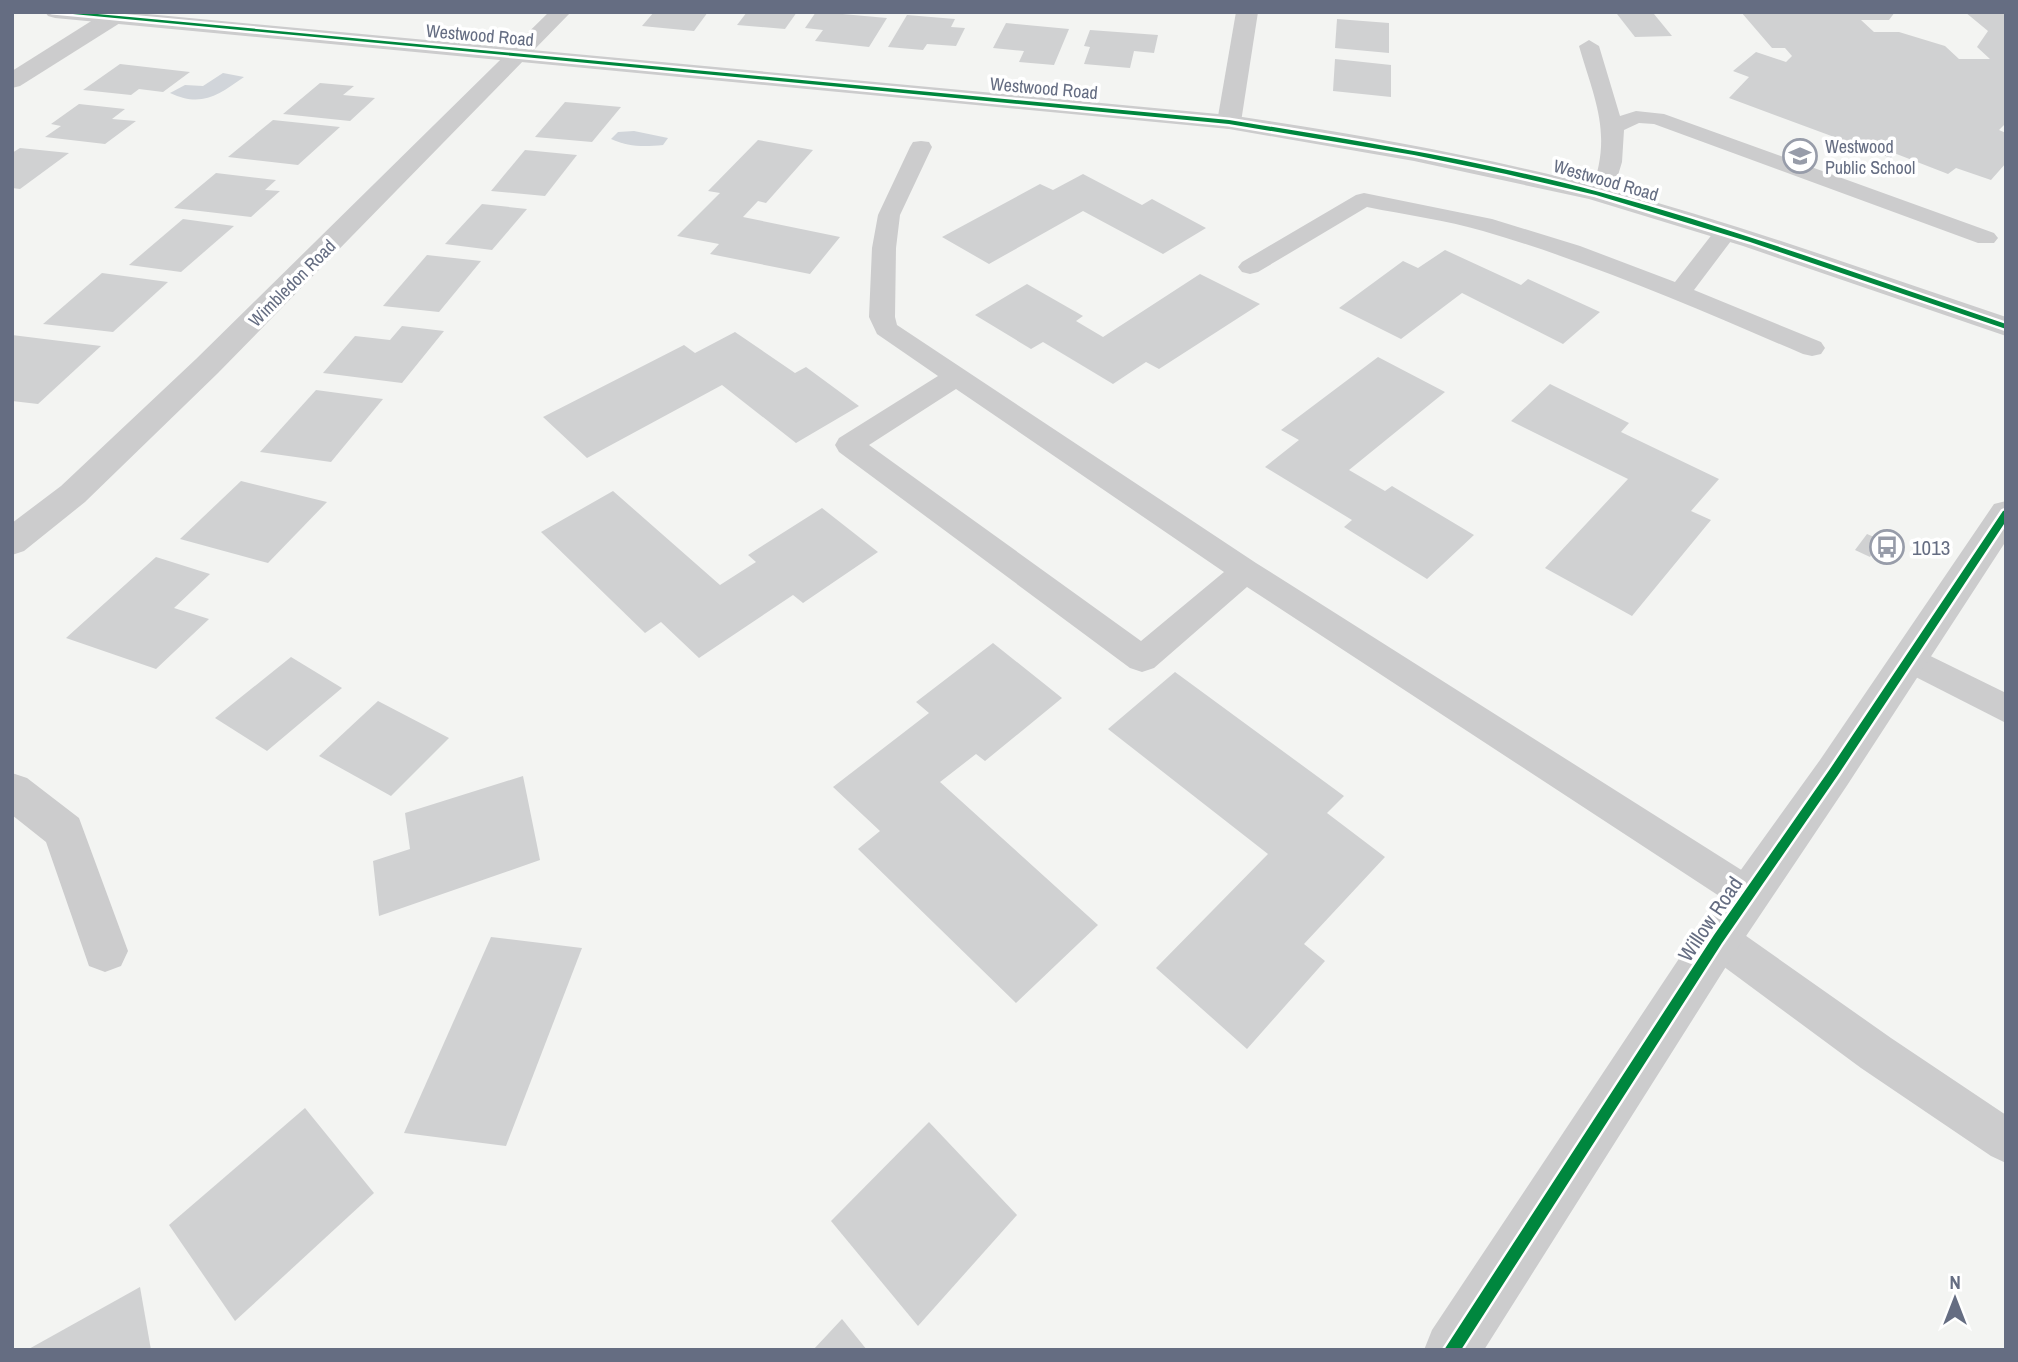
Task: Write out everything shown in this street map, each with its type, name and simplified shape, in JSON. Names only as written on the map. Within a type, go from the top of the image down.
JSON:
[{"type":"street","name":"Westwood Road","points":[[55,12],[1229,122],[1364,143],[1522,175],[1601,195],[1725,233],[2006,327]]},
{"type":"street","name":"Wimbledon Road","points":[[12,542],[73,494],[188,385],[561,12]]},
{"type":"street","points":[[1229,122],[1247,12]]},
{"type":"street","points":[[12,81],[112,18]]},
{"type":"street","name":"Willow Road","points":[[1452,1350],[1718,939],[1910,659],[2006,513]]},
{"type":"street","points":[[12,792],[64,831],[105,951]]},
{"type":"lane","points":[[1589,46],[1614,127],[1612,168],[1601,195]]},
{"type":"lane","points":[[1614,127],[1636,117],[1667,95]]},
{"type":"lane","points":[[1636,117],[1657,118],[1986,239]]},
{"type":"lane","points":[[921,147],[889,215],[884,248],[882,317],[886,329],[1245,571],[1749,895]]},
{"type":"lane","points":[[1250,267],[1364,200],[1485,224],[1572,251],[1812,348]]},
{"type":"lane","points":[[1679,292],[1702,266],[1725,233]]},
{"type":"lane","points":[[957,376],[849,445],[1142,659],[1245,571]]},
{"type":"lane","points":[[1910,659],[2006,709]]},
{"type":"lane","points":[[1718,939],[1876,1053],[2006,1141]]},
{"type":"shaded area","points":[[223,73],[244,77],[218,94],[201,99],[170,93],[185,85],[203,86]]},
{"type":"shaded area","points":[[634,131],[668,138],[663,145],[649,146],[630,145],[611,139],[618,132]]},
{"type":"building","points":[[654,12],[708,12],[694,31],[642,26]]},
{"type":"building","points":[[747,12],[797,12],[785,29],[737,25]]},
{"type":"building","points":[[816,12],[887,18],[869,47],[815,41],[823,30],[805,28]]},
{"type":"building","points":[[1741,12],[1895,12],[1889,20],[1861,20],[1874,32],[1899,32],[1945,46],[1959,59],[1990,59],[1977,47],[1988,31],[1965,12],[2006,12],[2006,123],[1999,130],[2006,133],[2006,163],[1991,180],[1956,168],[1948,174],[1894,153],[1891,158],[1729,98],[1749,77],[1733,71],[1756,52],[1786,62],[1792,56],[1785,48],[1772,48]]},
{"type":"building","points":[[1617,14],[1654,14],[1672,36],[1635,37]]},
{"type":"building","points":[[907,15],[955,19],[951,27],[965,28],[956,46],[927,44],[923,50],[888,47]]},
{"type":"building","points":[[1337,19],[1389,23],[1389,53],[1335,48]]},
{"type":"building","points":[[1006,23],[1069,29],[1054,65],[1019,62],[1024,51],[993,48]]},
{"type":"building","points":[[1090,30],[1158,35],[1154,53],[1134,51],[1130,68],[1084,64],[1090,47],[1084,46]]},
{"type":"building","points":[[1335,59],[1391,65],[1391,97],[1333,91]]},
{"type":"building","points":[[120,64],[190,72],[163,92],[139,89],[131,95],[83,90]]},
{"type":"building","points":[[320,83],[354,86],[343,95],[375,98],[350,121],[283,114]]},
{"type":"building","points":[[565,102],[621,107],[592,142],[535,137]]},
{"type":"building","points":[[79,104],[125,109],[112,119],[136,121],[105,144],[45,137],[61,126],[51,124]]},
{"type":"building","points":[[273,120],[340,127],[298,165],[228,157]]},
{"type":"building","points":[[758,140],[813,150],[766,203],[758,201],[743,217],[840,237],[810,274],[710,254],[719,244],[677,236],[720,193],[708,191]]},
{"type":"building","points":[[20,148],[69,153],[20,189],[12,188],[12,153]]},
{"type":"building","points":[[525,150],[577,155],[545,196],[491,191]]},
{"type":"building","points":[[216,173],[276,180],[265,190],[280,191],[251,217],[174,208]]},
{"type":"building","points":[[1083,174],[1142,205],[1152,199],[1206,228],[1163,254],[1083,211],[989,264],[942,237],[1040,184],[1053,190]]},
{"type":"building","points":[[482,204],[527,209],[492,250],[445,244]]},
{"type":"building","points":[[183,219],[234,226],[181,272],[129,265]]},
{"type":"building","points":[[1445,250],[1521,285],[1528,279],[1600,312],[1563,344],[1462,293],[1401,339],[1339,308],[1403,261],[1418,268]]},
{"type":"building","points":[[427,255],[481,261],[439,312],[383,306]]},
{"type":"building","points":[[102,273],[168,282],[113,332],[43,324]]},
{"type":"building","points":[[1200,274],[1260,304],[1159,369],[1146,362],[1113,384],[1043,342],[1031,349],[975,315],[1027,284],[1083,316],[1076,321],[1103,337]]},
{"type":"building","points":[[402,326],[444,331],[402,383],[323,373],[355,336],[390,340]]},
{"type":"building","points":[[735,332],[795,373],[806,367],[859,406],[796,443],[722,385],[587,458],[543,417],[684,345],[695,353]]},
{"type":"building","points":[[12,335],[101,346],[38,404],[12,401]]},
{"type":"building","points":[[1378,357],[1445,392],[1349,470],[1385,491],[1392,486],[1474,535],[1427,579],[1344,527],[1352,520],[1265,467],[1299,440],[1281,430]]},
{"type":"building","points":[[1550,384],[1629,423],[1621,432],[1719,479],[1691,511],[1711,520],[1632,616],[1545,568],[1628,479],[1511,421]]},
{"type":"building","points":[[316,390],[383,399],[331,462],[260,452]]},
{"type":"building","points":[[241,481],[327,502],[268,563],[180,539]]},
{"type":"building","points":[[613,491],[720,585],[756,562],[748,555],[822,508],[878,552],[803,603],[793,595],[699,658],[661,622],[645,633],[541,532]]},
{"type":"building","points":[[1867,534],[1881,540],[1870,557],[1855,550]]},
{"type":"building","points":[[156,557],[210,574],[174,608],[209,619],[156,669],[66,638]]},
{"type":"building","points":[[993,643],[1062,698],[985,761],[976,754],[940,782],[1098,925],[1016,1003],[858,849],[880,831],[833,787],[929,713],[916,702]]},
{"type":"building","points":[[291,657],[342,688],[267,751],[215,718]]},
{"type":"building","points":[[1175,672],[1344,796],[1327,813],[1385,857],[1304,944],[1325,961],[1247,1049],[1156,968],[1268,854],[1108,729]]},
{"type":"building","points":[[378,701],[449,738],[391,796],[319,756]]},
{"type":"building","points":[[523,776],[540,860],[379,916],[373,861],[410,849],[405,813]]},
{"type":"building","points":[[491,937],[582,948],[506,1146],[404,1133]]},
{"type":"building","points":[[305,1108],[374,1193],[235,1321],[169,1225]]},
{"type":"building","points":[[929,1122],[1017,1215],[918,1326],[831,1221]]},
{"type":"building","points":[[140,1287],[151,1350],[27,1350]]},
{"type":"building","points":[[842,1319],[867,1350],[813,1350]]},
{"type":"cycle path","points":[[55,12],[1229,122],[1275,129],[1460,162],[1552,182],[1650,208],[2006,327]]},
{"type":"cycle path","points":[[1452,1350],[1718,939],[1834,772],[2006,513]]},
{"type":"place","name":"Westwood Public School","points":[[1800,156]]},
{"type":"place","name":"1013","points":[[1887,547]]}]
